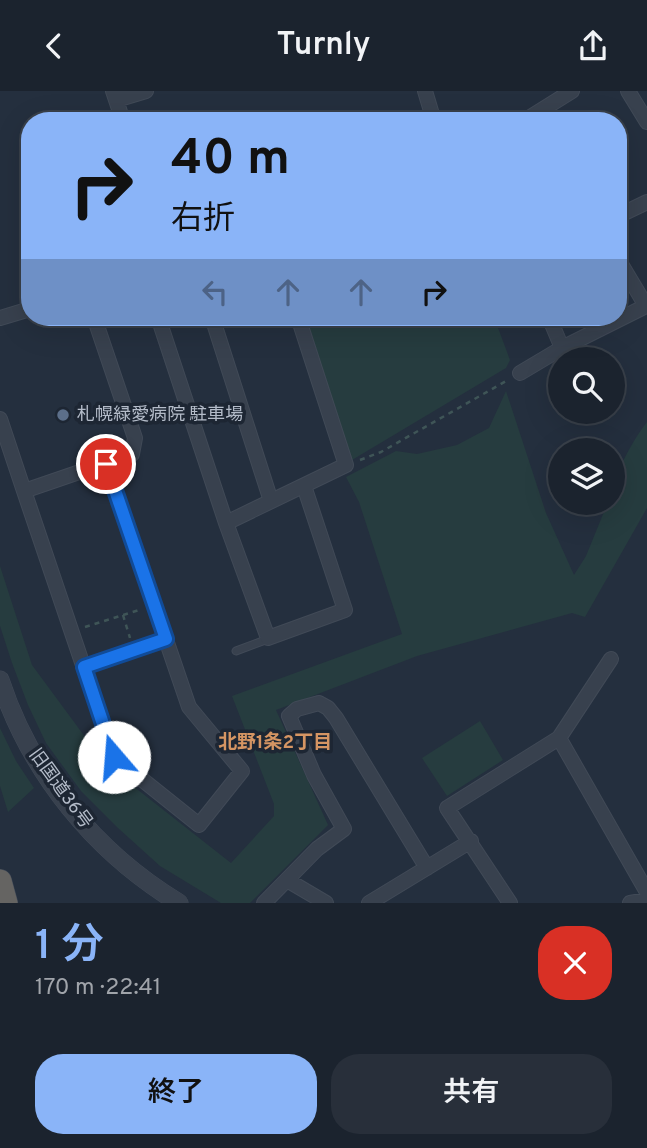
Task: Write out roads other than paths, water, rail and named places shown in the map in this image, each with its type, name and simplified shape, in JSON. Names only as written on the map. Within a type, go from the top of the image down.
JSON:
[{"type":"highway","points":[[0,881],[6,903]]},
{"type":"street","points":[[114,96],[146,91]]},
{"type":"street","points":[[425,91],[431,112]]},
{"type":"street","points":[[538,112],[572,91]]},
{"type":"street","points":[[628,91],[647,123]]},
{"type":"street","points":[[546,107],[548,112]]},
{"type":"street","points":[[627,212],[647,202]]},
{"type":"street","points":[[627,273],[646,306],[627,316]]},
{"type":"street","points":[[0,318],[21,312]]},
{"type":"street","points":[[24,491],[132,454],[135,438],[97,326]]},
{"type":"street","points":[[161,326],[226,523],[268,638],[345,611],[304,486]]},
{"type":"street","points":[[215,326],[271,501]]},
{"type":"street","points":[[226,523],[346,465],[301,326]]},
{"type":"street","points":[[553,326],[562,347]]},
{"type":"street","points":[[564,347],[606,326]]},
{"type":"street","points":[[520,373],[548,356]]},
{"type":"street","points":[[0,419],[114,757],[199,825],[242,771],[189,707],[106,464]]},
{"type":"street","points":[[84,667],[166,639]]},
{"type":"street","points":[[510,903],[447,808],[559,738],[611,659]]},
{"type":"street","name":"旧国道36号","points":[[0,680],[24,739],[62,799],[108,849],[145,880],[179,903]]},
{"type":"street","points":[[264,903],[317,849],[344,829],[314,775],[289,716],[297,709],[319,703],[328,708],[336,718],[427,868]]},
{"type":"street","points":[[559,738],[647,892]]},
{"type":"street","points":[[369,903],[471,841]]},
{"type":"street","points":[[287,880],[326,903]]},
{"type":"street","points":[[630,903],[647,900]]},
{"type":"lane","points":[[236,651],[268,638]]},
{"type":"place","name":"札幌緑愛病院 駐車場","points":[[63,415]]},
{"type":"district","name":"北野1条2丁目","points":[[275,743]]}]
